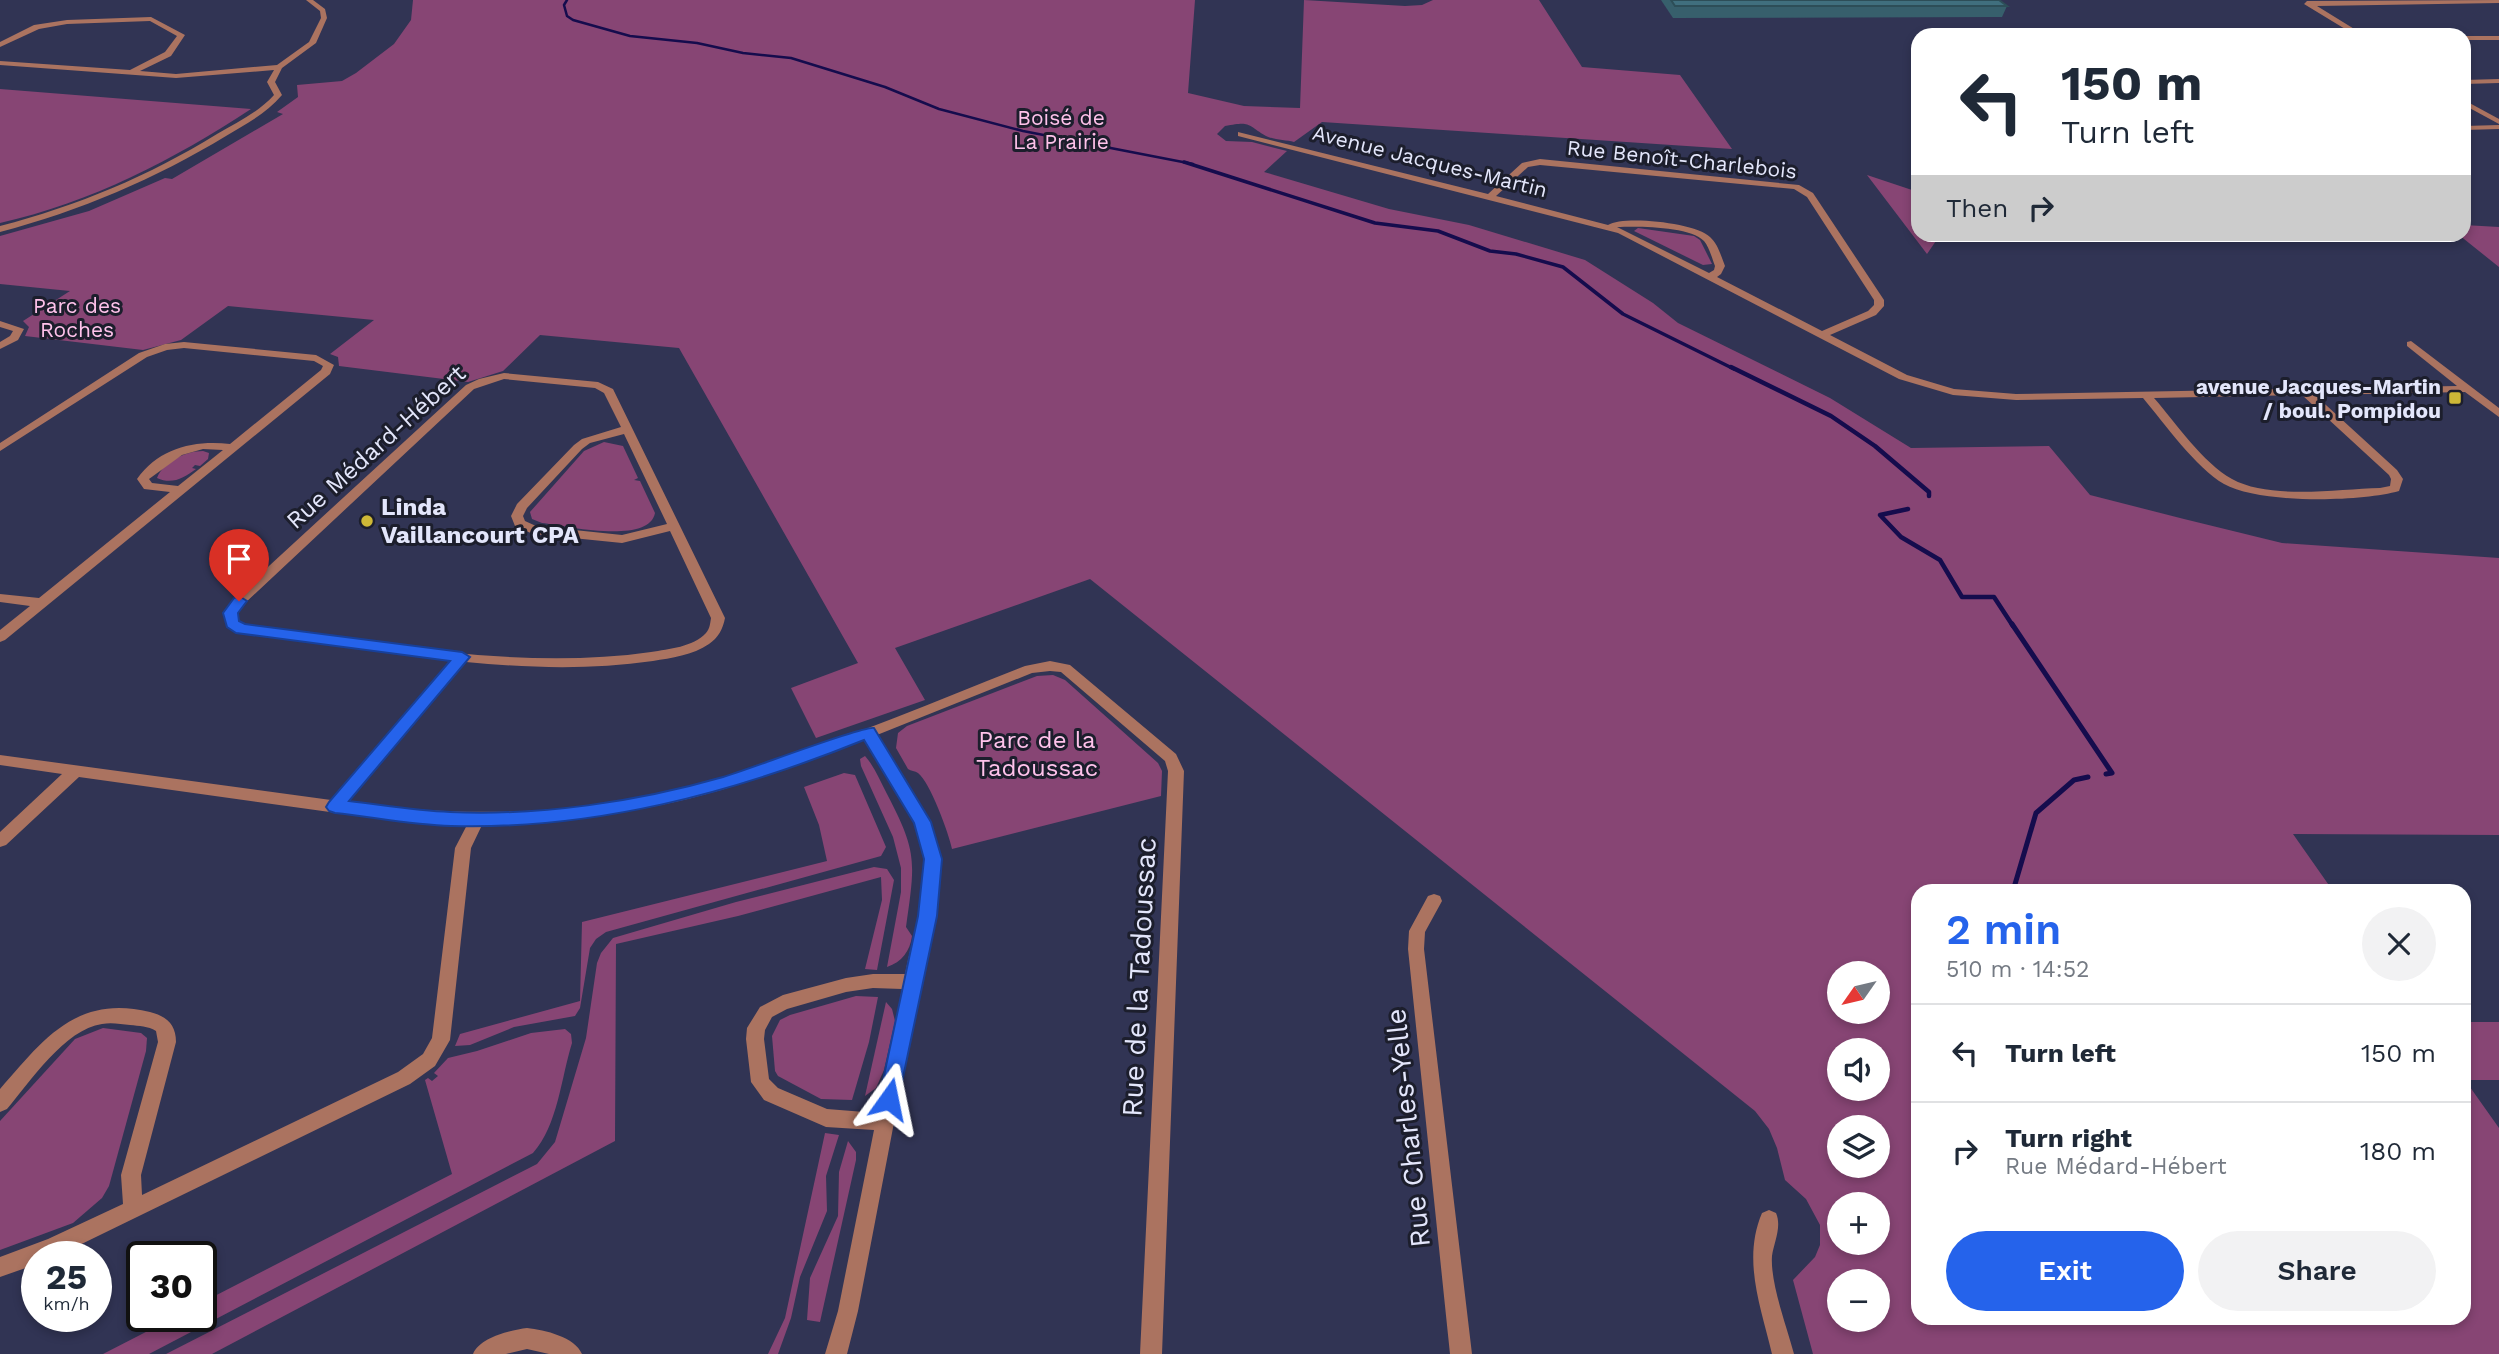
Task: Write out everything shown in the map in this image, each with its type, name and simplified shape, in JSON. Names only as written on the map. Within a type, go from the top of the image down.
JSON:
[{"type":"street","points":[[0,229],[102,198],[169,164],[272,103],[278,95],[271,78],[279,68],[308,48],[323,22],[323,10],[309,0]]},
{"type":"street","points":[[2304,2],[2499,1]]},
{"type":"street","points":[[2304,2],[2348,28]]},
{"type":"street","points":[[0,45],[37,27],[66,22],[151,19],[181,35],[168,54],[132,72]]},
{"type":"street","points":[[2471,38],[2499,38]]},
{"type":"street","points":[[0,63],[183,76],[279,68]]},
{"type":"street","points":[[2471,82],[2499,81]]},
{"type":"street","points":[[2471,106],[2499,121]]},
{"type":"street","points":[[2471,128],[2499,127]]},
{"type":"street","name":"Avenue Jacques-Martin","points":[[1241,134],[1608,227],[1711,276],[1903,377],[1954,392],[2016,397],[2467,389]]},
{"type":"street","name":"Rue Benoît-Charlebois","points":[[1491,196],[1525,165],[1541,162],[1777,184],[1803,189],[1810,195],[1879,300],[1879,306],[1872,313],[1823,334]]},
{"type":"street","name":"Avenue Jacques-Martin","points":[[1608,227],[1620,223],[1634,224],[1700,234],[1707,240],[1720,266],[1718,272],[1711,276]]},
{"type":"street","points":[[0,324],[19,330],[14,338],[0,346]]},
{"type":"street","points":[[2411,344],[2499,414]]},
{"type":"street","points":[[0,448],[143,355],[159,349],[184,345],[316,358],[328,362],[326,372],[0,637]]},
{"type":"street","name":"Rue Médard-Hébert","points":[[504,376],[598,385],[609,391],[674,526],[718,618],[712,634],[700,643],[672,653],[594,663],[535,664],[242,629],[232,623],[231,613],[239,601],[475,384],[504,376]]},
{"type":"street","points":[[2146,395],[2221,476],[2249,490],[2268,493],[2381,492],[2395,488],[2397,480],[2393,473],[2305,392]]},
{"type":"street","points":[[627,429],[586,441],[578,447],[521,508],[517,516],[519,523],[533,530],[622,539],[674,526]]},
{"type":"street","points":[[181,491],[148,486],[143,480],[148,472],[181,449],[202,445],[234,448]]},
{"type":"street","points":[[0,598],[42,603]]},
{"type":"street","points":[[335,807],[462,657]]},
{"type":"street","name":"Rue de la Tadoussac","points":[[868,732],[1030,669],[1050,666],[1072,672],[1171,758],[1176,771],[1151,1354]]},
{"type":"street","points":[[0,760],[412,817],[477,819],[584,812],[658,799],[743,778],[868,732],[922,822],[931,846],[933,869],[931,896],[914,982],[848,1311],[836,1354]]},
{"type":"street","points":[[0,841],[75,771]]},
{"type":"street","points":[[0,1268],[52,1248],[133,1210],[386,1087],[429,1060],[441,1040],[463,848],[477,819]]},
{"type":"street","name":"Rue Charles-Yelle","points":[[1434,901],[1419,924],[1416,949],[1461,1354]]},
{"type":"street","points":[[884,1122],[825,1118],[764,1089],[758,1075],[756,1028],[766,1012],[783,1003],[855,984],[914,982]]},
{"type":"street","points":[[0,1103],[63,1035],[76,1025],[89,1019],[116,1016],[163,1025],[167,1032],[167,1042],[131,1175],[133,1210]]},
{"type":"street","points":[[1769,1220],[1762,1258],[1763,1275],[1783,1354]]},
{"type":"street","points":[[484,1354],[520,1338],[536,1338],[550,1342],[571,1354]]},
{"type":"green space","points":[[413,0],[1195,0],[1188,93],[1244,106],[1300,108],[1304,0],[1405,6],[1422,5],[1433,0],[1539,0],[1582,67],[1680,75],[1732,149],[1322,122],[1294,142],[1266,136],[1244,124],[1225,126],[1217,134],[1226,141],[1252,142],[1287,151],[1264,172],[1389,209],[1469,225],[1585,260],[1653,303],[1678,323],[1830,398],[1911,448],[2049,446],[2090,495],[2184,519],[2282,543],[2499,558],[2499,835],[2293,834],[2328,884],[1911,884],[1911,1325],[2471,1325],[2471,1088],[2499,1128],[2499,1354],[1813,1354],[1793,1280],[1815,1257],[1820,1245],[1820,1225],[1806,1199],[1785,1180],[1769,1129],[1755,1111],[1090,579],[895,648],[925,700],[816,738],[791,688],[858,663],[679,348],[540,335],[503,371],[468,382],[339,366],[338,357],[330,354],[374,320],[228,306],[181,340],[143,350],[25,336],[29,327],[23,321],[70,291],[0,284],[0,236],[89,211],[165,178],[172,179],[283,114],[277,112],[298,97],[297,85],[342,81],[394,44],[411,20]]},
{"type":"green space","points":[[0,89],[251,109],[162,162],[131,177],[67,204],[0,223]]},
{"type":"green space","points":[[1867,175],[1911,190],[1911,233]]},
{"type":"green space","points":[[2471,225],[2499,227],[2499,267],[2468,242],[2471,242]]},
{"type":"green space","points":[[1638,228],[1694,236],[1700,240],[1712,264],[1703,265],[1634,231]]},
{"type":"green space","points":[[1918,242],[1935,242],[1927,254]]},
{"type":"green space","points":[[604,442],[623,446],[638,478],[634,480],[640,481],[655,513],[649,523],[623,531],[605,531],[542,523],[532,519],[530,512],[584,451]]},
{"type":"green space","points":[[203,451],[209,453],[208,459],[200,466],[195,465],[192,468],[196,469],[187,475],[173,481],[157,478],[164,467],[176,458]]},
{"type":"green space","name":"Parc de la Tadoussac","points":[[1053,675],[1065,680],[1158,763],[1162,771],[1161,796],[952,849],[928,787],[918,773],[908,769],[896,748],[898,733],[907,726],[1037,676]]},
{"type":"green space","points":[[865,756],[875,769],[897,814],[911,858],[906,927],[912,936],[911,941],[901,959],[887,967],[901,892],[901,868],[893,837],[861,766],[860,759]]},
{"type":"green space","points":[[844,773],[855,775],[886,847],[881,856],[606,932],[596,939],[590,948],[580,1008],[575,1016],[514,1027],[470,1045],[455,1046],[460,1034],[580,1001],[582,922],[827,861],[819,825],[804,787]]},
{"type":"green space","points":[[874,867],[887,869],[894,880],[877,970],[865,969],[882,900],[881,877],[738,916],[616,944],[615,1141],[212,1354],[166,1354],[209,1332],[217,1332],[217,1328],[537,1164],[555,1142],[586,1038],[597,963],[601,953],[613,938],[736,902]]},
{"type":"green space","points":[[856,996],[878,997],[869,1042],[852,1100],[821,1099],[778,1076],[775,1071],[772,1036],[780,1020]]},
{"type":"green space","points":[[886,1002],[892,1009],[895,1021],[884,1070],[876,1088],[865,1096]]},
{"type":"green space","points":[[2471,1022],[2499,1022],[2499,1080],[2471,1080]]},
{"type":"green space","points":[[103,1028],[141,1033],[147,1038],[146,1051],[109,1186],[102,1198],[73,1223],[0,1250],[0,1121],[75,1039]]},
{"type":"green space","points":[[565,1029],[571,1034],[572,1043],[558,1101],[548,1129],[533,1153],[217,1318],[217,1295],[452,1174],[425,1080],[428,1078],[432,1081],[438,1076],[434,1073],[448,1058],[531,1033]]},
{"type":"green space","points":[[825,1133],[839,1135],[826,1176],[827,1211],[800,1277],[791,1318],[778,1354],[768,1354],[785,1318]]},
{"type":"green space","points":[[848,1141],[856,1152],[856,1160],[820,1322],[807,1320],[810,1278],[838,1216],[839,1172]]},
{"type":"green space","points":[[146,1332],[191,1332],[149,1354],[103,1354]]},
{"type":"building","points":[[1671,0],[1999,0],[2007,6],[1675,6]]},
{"type":"waterway","points":[[567,0],[564,5],[567,16],[573,20],[630,36],[697,43],[743,53],[791,58],[885,87],[939,109],[1023,131],[1186,163]]},
{"type":"waterway","points":[[1186,163],[1193,164]]},
{"type":"waterway","points":[[1186,163],[1375,223],[1438,231],[1490,251],[1516,254],[1563,267],[1623,314],[1734,369]]},
{"type":"waterway","points":[[1731,367],[1831,416],[1875,446],[1929,492],[1929,496]]},
{"type":"waterway","points":[[1908,509],[1880,515],[1901,537],[1940,560],[1962,597],[1994,597],[2013,626]]},
{"type":"waterway","points":[[2012,624],[2112,773],[2106,774]]},
{"type":"waterway","points":[[2015,884],[2036,813],[2074,780],[2088,777]]},
{"type":"place","name":"avenue Jacques-Martin / boul. Pompidou","points":[[2455,398]]},
{"type":"place","name":"Linda Vaillancourt CPA","points":[[367,521]]},
{"type":"route","points":[[239,601],[230,618],[236,627],[242,629],[462,657],[335,807],[401,816],[450,819],[510,818],[584,812],[648,802],[724,784],[803,758],[868,732],[922,822],[933,859],[927,916],[889,1099]]},
{"type":"park label","name":"Boisé de La Prairie","points":[[1061,129]]},
{"type":"park label","name":"Parc des Roches","points":[[77,317]]}]
